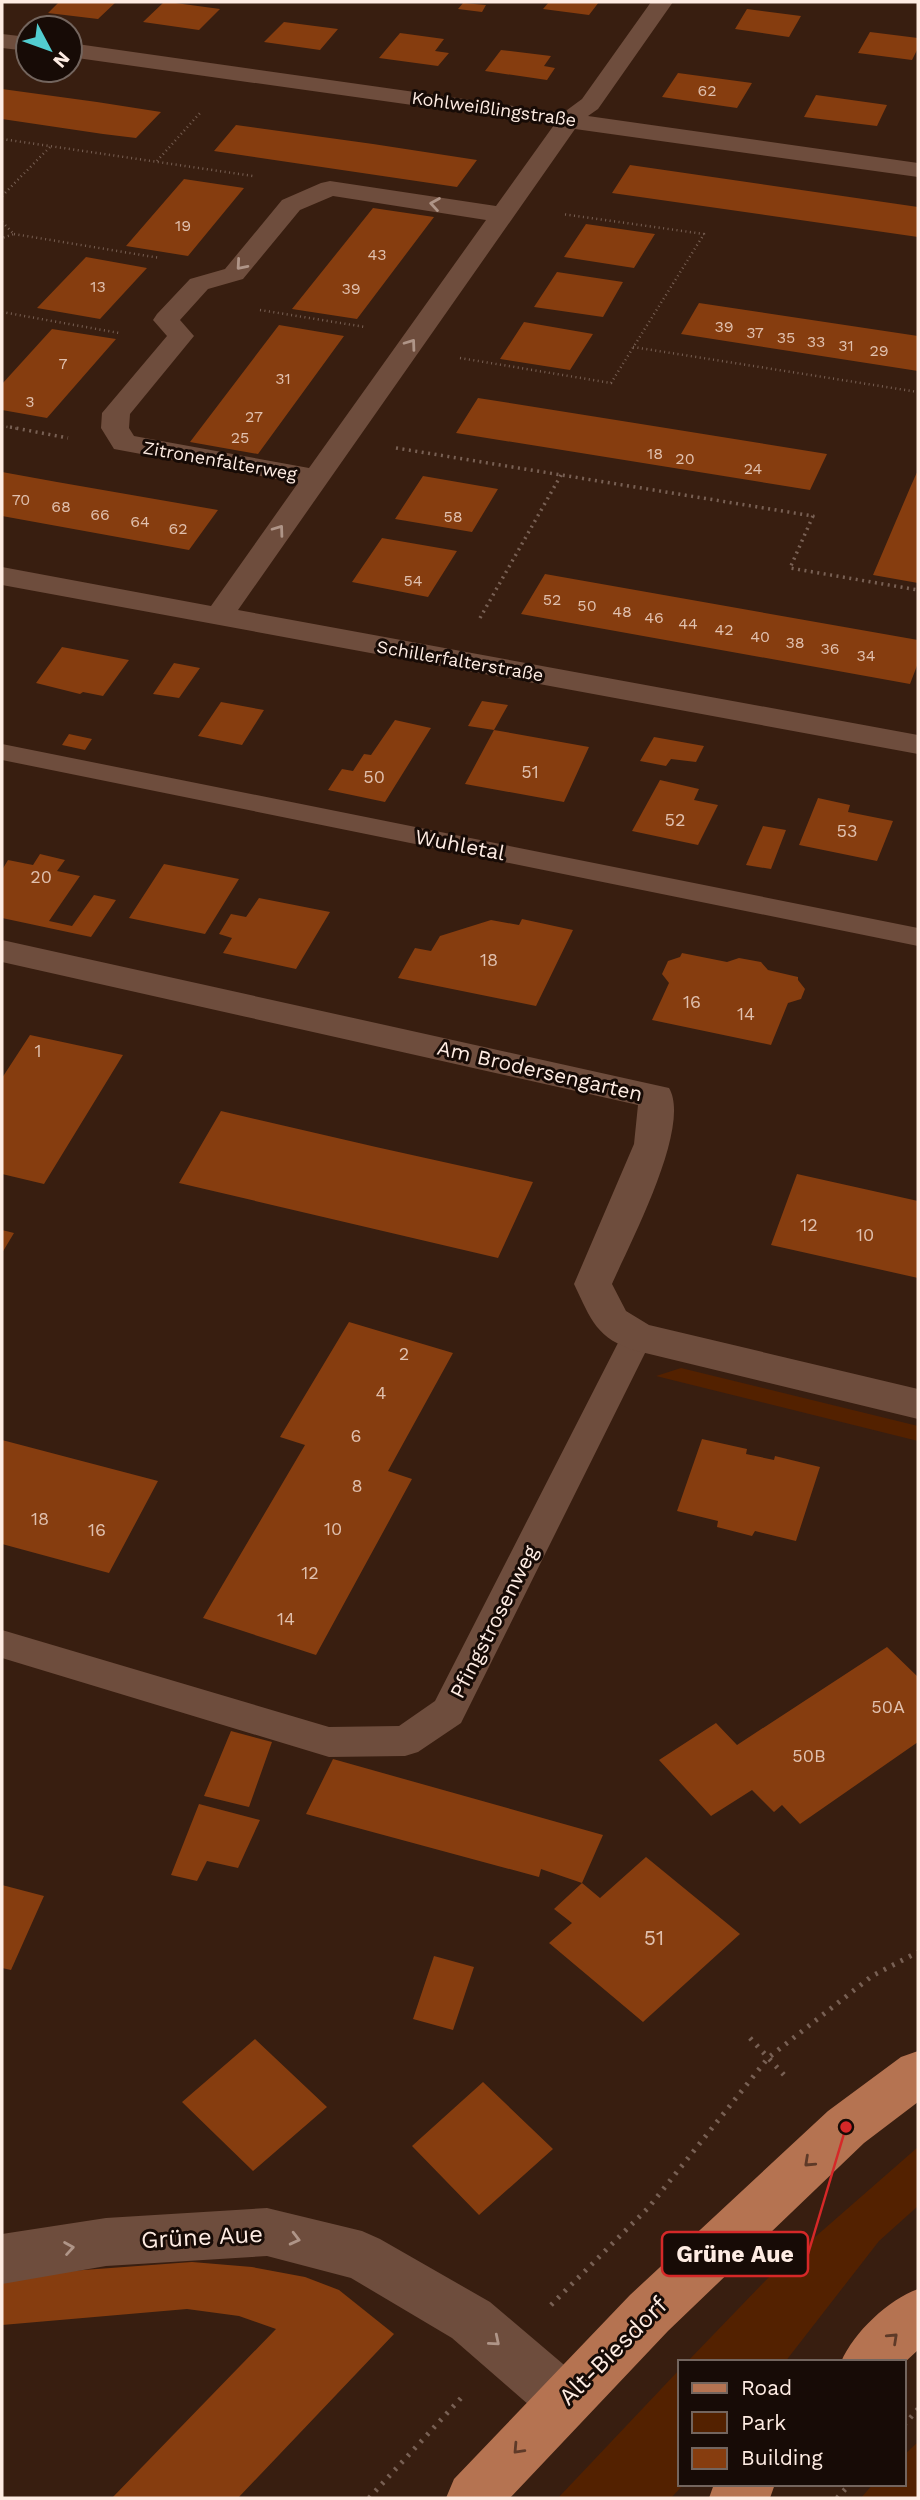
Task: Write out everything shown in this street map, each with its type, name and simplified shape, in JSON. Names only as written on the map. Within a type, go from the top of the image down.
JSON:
[{"type":"main road","name":"Alt-Biesdorf","points":[[473,2498],[649,2313],[846,2127],[918,2073]]},
{"type":"main road","points":[[870,2360],[918,2314]]},
{"type":"street","name":"Zitronenfalterweg","points":[[218,617],[570,119],[590,104],[662,2]]},
{"type":"street","name":"Kohlweißlingstraße","points":[[84,52],[918,170]]},
{"type":"street","points":[[176,343],[181,336],[166,320],[199,284],[234,274],[292,205],[330,188],[506,211]]},
{"type":"street","name":"Zitronenfalterweg","points":[[176,343],[116,413],[115,428],[124,443],[316,478]]},
{"type":"street","name":"Schillerfalterstraße","points":[[2,576],[918,746]]},
{"type":"street","name":"Am Brodersengarten","points":[[3,953],[656,1097],[657,1118],[653,1144],[593,1284],[611,1320],[637,1337],[918,1404]]},
{"type":"street","name":"Grüne Aue","points":[[2,2259],[106,2242],[267,2232],[362,2256],[471,2320],[564,2400]]},
{"type":"lane","name":"Wuhletal","points":[[2,752],[918,937]]},
{"type":"lane","name":"Pfingstrosenweg","points":[[2,1644],[329,1742],[405,1741],[448,1712],[637,1337]]},
{"type":"path","points":[[156,162],[203,111]]},
{"type":"path","points":[[2,139],[330,188]]},
{"type":"path","points":[[2,196],[50,146]]},
{"type":"path","points":[[186,298],[611,383],[704,234],[506,211]]},
{"type":"path","points":[[2,222],[14,234]]},
{"type":"path","points":[[2,238],[14,234],[237,270]]},
{"type":"path","points":[[2,312],[176,343]]},
{"type":"path","points":[[633,347],[918,392]]},
{"type":"path","points":[[2,426],[98,443],[124,443]]},
{"type":"path","points":[[343,440],[813,516],[790,568],[918,590]]},
{"type":"path","points":[[478,621],[561,475]]},
{"type":"path","points":[[369,2498],[506,2350],[649,2207],[768,2058],[872,1976],[918,1952]]},
{"type":"path","points":[[750,2038],[785,2076]]},
{"type":"path","points":[[906,2423],[918,2409]]},
{"type":"green space","points":[[681,1368],[918,1426],[918,1441],[656,1376]]},
{"type":"green space","points":[[918,2147],[918,2206],[879,2241],[787,2360],[689,2360],[767,2279]]},
{"type":"green space","points":[[678,2371],[678,2486],[682,2486],[671,2498],[558,2498]]},
{"type":"green space","points":[[918,2442],[918,2498],[861,2498],[871,2486],[906,2486],[906,2453]]},
{"type":"building","points":[[59,2],[116,2],[98,19],[84,17],[84,14],[48,13]]},
{"type":"building","points":[[164,2],[220,9],[199,30],[143,22]]},
{"type":"building","points":[[549,2],[599,2],[589,15],[543,9]]},
{"type":"building","points":[[463,3],[486,5],[482,12],[458,9]]},
{"type":"building","points":[[747,9],[801,16],[789,37],[735,29]]},
{"type":"building","points":[[284,22],[338,29],[320,50],[264,42]]},
{"type":"building","points":[[870,32],[918,38],[918,48],[912,60],[858,53]]},
{"type":"building","points":[[400,33],[444,39],[435,51],[449,53],[438,66],[379,58]]},
{"type":"building","points":[[501,50],[551,56],[544,66],[555,68],[547,80],[485,71]]},
{"type":"building","points":[[678,73],[752,83],[737,108],[662,97]]},
{"type":"building","points":[[2,89],[161,112],[136,138],[103,134],[2,119]]},
{"type":"building","points":[[816,95],[887,105],[877,126],[804,117]]},
{"type":"building","points":[[236,125],[477,160],[457,187],[214,151]]},
{"type":"building","points":[[630,165],[918,207],[918,237],[612,193]]},
{"type":"building","points":[[184,179],[244,188],[188,256],[126,246]]},
{"type":"building","points":[[373,208],[434,217],[357,319],[292,309]]},
{"type":"building","points":[[586,224],[655,234],[634,268],[564,257]]},
{"type":"building","points":[[86,257],[147,268],[100,319],[37,308]]},
{"type":"building","points":[[557,272],[623,282],[603,317],[534,307]]},
{"type":"building","points":[[699,303],[918,336],[918,371],[681,334]]},
{"type":"building","points":[[524,322],[593,334],[570,370],[500,359]]},
{"type":"building","points":[[279,325],[344,336],[258,454],[190,442]]},
{"type":"building","points":[[52,329],[116,339],[47,418],[2,410],[2,384]]},
{"type":"building","points":[[478,398],[827,454],[810,490],[456,433]]},
{"type":"building","points":[[918,470],[918,583],[873,575],[910,488]]},
{"type":"building","points":[[2,472],[218,510],[189,550],[2,516]]},
{"type":"building","points":[[423,476],[498,489],[472,532],[395,519]]},
{"type":"building","points":[[382,538],[457,551],[428,597],[352,582]]},
{"type":"building","points":[[545,574],[918,640],[918,663],[910,684],[521,614]]},
{"type":"building","points":[[62,647],[129,660],[103,696],[83,692],[80,694],[36,683]]},
{"type":"building","points":[[174,663],[200,668],[179,698],[153,694]]},
{"type":"building","points":[[482,701],[508,705],[494,730],[468,726]]},
{"type":"building","points":[[221,702],[264,710],[242,745],[198,736]]},
{"type":"building","points":[[395,720],[431,728],[385,802],[328,790],[342,769],[353,771],[364,754],[371,755]]},
{"type":"building","points":[[494,730],[589,747],[564,802],[465,784]]},
{"type":"building","points":[[69,734],[92,739],[85,750],[62,745]]},
{"type":"building","points":[[654,737],[704,746],[696,762],[671,759],[666,766],[640,761]]},
{"type":"building","points":[[660,780],[699,789],[694,800],[718,805],[698,845],[632,831]]},
{"type":"building","points":[[818,798],[850,805],[848,812],[893,821],[877,861],[799,845]]},
{"type":"building","points":[[763,826],[786,830],[771,869],[746,865]]},
{"type":"building","points":[[40,854],[65,860],[57,871],[80,876],[49,921],[72,926],[94,895],[116,900],[91,937],[2,918],[2,870],[8,860],[33,865]]},
{"type":"building","points":[[164,864],[239,879],[205,934],[129,918]]},
{"type":"building","points":[[259,898],[330,912],[296,969],[223,953],[232,938],[219,934],[231,914],[246,917]]},
{"type":"building","points":[[522,919],[573,930],[536,1006],[398,978],[415,948],[431,951],[440,936],[491,920],[519,925]]},
{"type":"building","points":[[682,953],[727,962],[739,958],[761,962],[768,970],[798,977],[805,989],[801,999],[788,1003],[771,1045],[652,1020],[669,983],[662,974],[668,961],[680,957]]},
{"type":"building","points":[[30,1035],[123,1055],[44,1184],[2,1174],[2,1078]]},
{"type":"building","points":[[221,1111],[533,1182],[498,1258],[179,1183]]},
{"type":"building","points":[[797,1174],[918,1201],[918,1278],[771,1245]]},
{"type":"building","points":[[2,1230],[14,1233],[2,1253]]},
{"type":"building","points":[[349,1322],[453,1353],[388,1471],[412,1479],[316,1655],[203,1618],[305,1445],[280,1437]]},
{"type":"building","points":[[702,1439],[747,1449],[746,1454],[774,1460],[775,1456],[820,1467],[796,1541],[755,1531],[752,1536],[717,1527],[718,1521],[677,1511]]},
{"type":"building","points":[[2,1440],[158,1481],[109,1573],[2,1544]]},
{"type":"building","points":[[887,1647],[918,1677],[918,1742],[800,1824],[782,1805],[774,1812],[752,1790],[711,1816],[659,1760],[716,1723],[737,1745]]},
{"type":"building","points":[[231,1731],[272,1742],[249,1807],[204,1796]]},
{"type":"building","points":[[333,1759],[603,1835],[582,1883],[541,1869],[539,1877],[306,1814]]},
{"type":"building","points":[[199,1804],[260,1820],[238,1868],[207,1861],[197,1881],[171,1875]]},
{"type":"building","points":[[646,1857],[740,1934],[643,2022],[549,1943],[572,1923],[554,1909],[582,1883],[600,1898]]},
{"type":"building","points":[[2,1885],[44,1896],[11,1970],[2,1968]]},
{"type":"building","points":[[434,1956],[474,1967],[453,2030],[413,2019]]},
{"type":"building","points":[[255,2039],[327,2107],[253,2171],[182,2102]]},
{"type":"building","points":[[483,2082],[553,2149],[479,2215],[412,2146]]},
{"type":"building","points":[[192,2262],[252,2267],[305,2277],[339,2290],[394,2334],[238,2498],[112,2498],[276,2329],[239,2316],[187,2309],[2,2325],[2,2276]]},
{"type":"place","name":"Grüne Aue","points":[[846,2127]]}]
